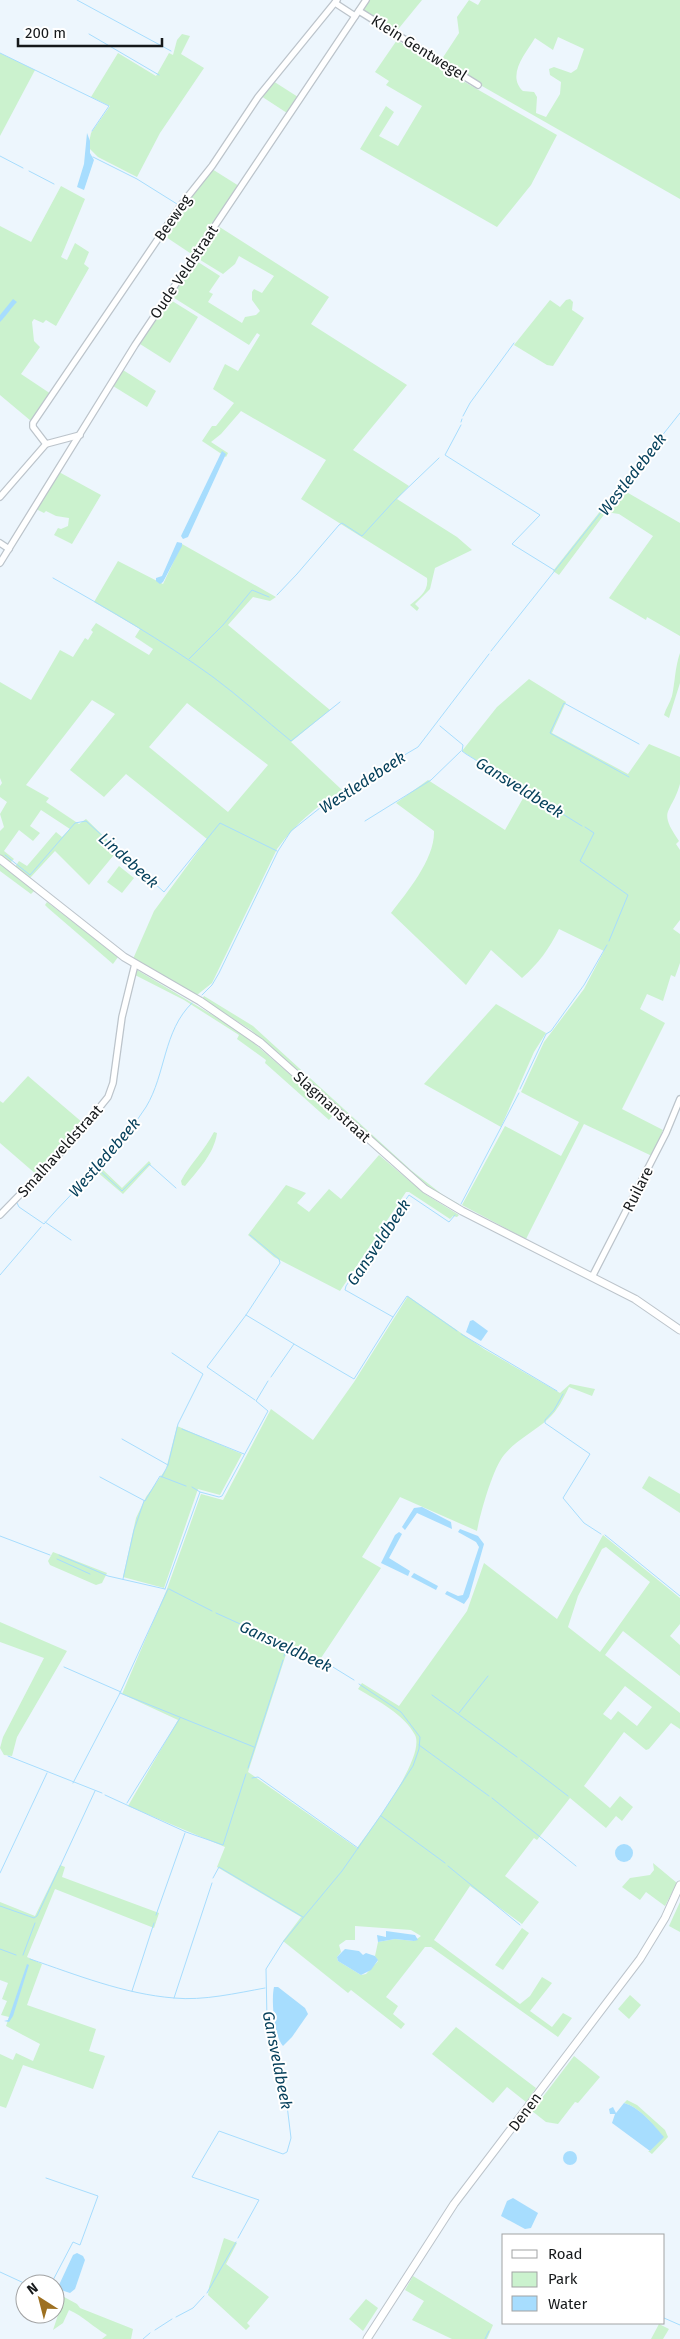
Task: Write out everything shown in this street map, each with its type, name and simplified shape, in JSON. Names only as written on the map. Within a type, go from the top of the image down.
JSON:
[{"type":"main road","name":"Slagmanstraat","points":[[0,859],[136,964],[200,1001],[251,1035],[406,1173],[435,1195],[462,1211],[648,1307],[680,1330]]},
{"type":"main road","name":"Denen","points":[[367,2339],[454,2204],[640,1959],[661,1924],[680,1885]]},
{"type":"street","name":"Oude Veldstraat","points":[[0,563],[156,313],[366,0]]},
{"type":"street","name":"Klein Gentwegel","points":[[336,2],[478,85]]},
{"type":"street","name":"Beeweg","points":[[46,444],[33,427],[33,423],[181,205],[212,166],[258,97],[336,2]]},
{"type":"street","points":[[0,497],[46,444],[80,435]]},
{"type":"street","points":[[0,543],[8,549]]},
{"type":"street","name":"Smalhaveldstraat","points":[[0,1215],[74,1139],[108,1097],[113,1083],[122,1016],[136,964]]},
{"type":"street","name":"Ruilare","points":[[592,1277],[666,1133],[680,1099]]},
{"type":"green space","points":[[370,0],[422,0],[395,33],[363,10]]},
{"type":"green space","points":[[469,0],[478,5],[481,0],[680,0],[680,199],[440,62],[459,33],[457,17]],"holes":[[[558,37],[584,49],[577,69],[571,73],[554,67],[549,69],[550,75],[561,82],[560,94],[546,117],[536,113],[537,97],[534,92],[523,91],[518,85],[516,78],[519,64],[535,38],[553,50]]]},
{"type":"green space","points":[[182,34],[190,36],[181,54],[204,68],[160,133],[137,177],[98,157],[88,147],[91,133],[110,106],[91,97],[118,53],[156,76],[169,53],[173,55],[177,40]]},
{"type":"green space","points":[[397,40],[428,61],[557,135],[531,185],[497,227],[360,149],[386,106],[394,112],[379,136],[398,146],[422,106],[386,85],[389,81],[375,72]]},
{"type":"green space","points":[[0,53],[35,70],[0,136]]},
{"type":"green space","points":[[273,81],[298,97],[287,113],[261,96]]},
{"type":"green space","points":[[212,169],[239,186],[193,255],[163,235]]},
{"type":"green space","points":[[61,186],[85,199],[61,257],[67,260],[75,243],[89,252],[84,264],[89,268],[56,326],[46,320],[43,323],[34,319],[32,322],[34,341],[40,347],[21,374],[51,394],[31,421],[0,395],[0,226],[31,242]]},
{"type":"green space","points":[[218,226],[329,297],[311,324],[407,385],[353,450],[409,486],[397,499],[457,537],[472,550],[435,568],[430,589],[415,604],[419,608],[417,611],[410,605],[425,590],[427,578],[301,499],[326,460],[241,411],[221,434],[211,442],[228,453],[226,457],[202,441],[212,426],[216,426],[234,403],[213,389],[225,364],[238,371],[260,335],[257,333],[249,345],[171,296],[193,262],[198,262],[220,276],[209,292],[213,294],[208,302],[242,323],[245,317],[256,315],[260,311],[252,300],[254,289],[262,293],[274,276],[239,256],[235,264],[223,274],[197,258]]},
{"type":"green space","points":[[169,299],[198,317],[170,363],[140,344]]},
{"type":"green space","points":[[570,299],[573,302],[572,310],[584,318],[553,366],[547,365],[514,345],[550,300],[560,307],[566,300]]},
{"type":"green space","points":[[123,370],[156,391],[147,407],[113,386]]},
{"type":"green space","points":[[59,472],[101,495],[72,544],[54,535],[58,528],[61,529],[68,526],[69,518],[56,516],[46,511],[44,513],[36,509]]},
{"type":"green space","points":[[623,490],[680,523],[680,636],[647,617],[646,620],[609,598],[653,536],[619,514],[606,512],[559,575],[553,571],[609,500],[613,502]]},
{"type":"green space","points":[[182,544],[276,597],[270,601],[253,597],[228,625],[330,710],[291,742],[342,790],[306,816],[277,849],[212,983],[197,995],[133,959],[154,911],[207,839],[126,774],[104,797],[70,770],[115,714],[92,700],[26,785],[49,798],[46,802],[79,824],[86,819],[118,850],[89,885],[55,851],[30,878],[15,867],[19,861],[27,866],[56,832],[62,837],[70,829],[41,810],[30,826],[40,833],[33,841],[19,830],[4,851],[14,859],[10,863],[0,855],[0,831],[4,827],[0,814],[7,802],[0,797],[0,786],[2,783],[0,778],[0,682],[31,700],[60,650],[73,657],[85,638],[88,640],[93,632],[91,630],[96,623],[149,655],[153,649],[135,637],[140,629],[94,602],[118,561],[163,584]],"holes":[[[187,703],[268,765],[228,812],[149,747]]]},
{"type":"green space","points":[[680,653],[680,683],[669,718],[664,715],[672,696]]},
{"type":"green space","points":[[529,679],[566,702],[552,733],[628,774],[649,744],[680,757],[680,784],[667,817],[672,831],[679,841],[676,844],[680,850],[680,920],[673,929],[680,934],[680,963],[675,977],[671,975],[663,1001],[647,994],[640,1009],[665,1023],[622,1109],[663,1130],[652,1156],[584,1124],[526,1239],[462,1205],[505,1126],[561,1156],[579,1122],[521,1092],[544,1042],[584,989],[604,951],[559,929],[534,967],[522,978],[491,950],[466,985],[391,913],[425,864],[433,842],[434,831],[396,803],[428,780],[505,830],[526,793],[462,751],[497,707]]},
{"type":"green space","points":[[0,864],[34,891],[31,894],[0,871]]},
{"type":"green space","points":[[119,866],[134,878],[122,893],[107,882]]},
{"type":"green space","points":[[47,902],[118,957],[113,964],[48,908],[45,905]]},
{"type":"green space","points":[[137,970],[241,1032],[329,1108],[333,1115],[329,1120],[265,1063],[266,1060],[237,1039],[239,1035],[184,1000],[135,975]]},
{"type":"green space","points":[[204,996],[253,1026],[412,1171],[443,1195],[459,1204],[458,1206],[426,1186],[251,1030],[202,999]]},
{"type":"green space","points":[[496,1004],[546,1033],[534,1052],[501,1127],[424,1084]]},
{"type":"green space","points":[[28,1076],[83,1123],[37,1175],[0,1143],[0,1101],[3,1103]]},
{"type":"green space","points":[[214,1132],[217,1133],[209,1155],[185,1186],[182,1185],[181,1181]]},
{"type":"green space","points":[[379,1155],[425,1194],[459,1215],[457,1217],[453,1216],[450,1219],[409,1192],[406,1192],[340,1291],[274,1257],[248,1235],[286,1185],[306,1193],[297,1203],[309,1212],[329,1189],[341,1199]]},
{"type":"green space","points":[[149,1161],[151,1164],[123,1194],[96,1171],[100,1167],[122,1188]]},
{"type":"green space","points":[[408,1296],[484,1349],[560,1393],[570,1384],[595,1389],[592,1396],[569,1387],[552,1416],[504,1455],[491,1480],[477,1531],[400,1497],[362,1557],[381,1568],[319,1661],[288,1648],[248,1772],[357,1848],[395,1793],[413,1759],[416,1745],[415,1735],[397,1714],[358,1689],[362,1683],[399,1706],[467,1611],[484,1563],[557,1619],[603,1535],[680,1598],[680,1624],[670,1636],[680,1645],[680,1676],[623,1631],[605,1655],[680,1713],[680,1729],[671,1723],[649,1749],[646,1750],[624,1732],[584,1786],[610,1808],[620,1796],[633,1807],[622,1821],[616,1816],[606,1828],[570,1798],[537,1840],[534,1838],[505,1876],[539,1902],[522,1924],[470,1886],[434,1940],[520,2004],[530,1996],[542,1977],[552,1983],[530,2011],[552,2027],[563,2013],[572,2018],[558,2037],[431,1947],[425,1947],[386,1997],[398,2006],[393,2014],[405,2024],[401,2029],[351,1990],[348,1993],[283,1941],[301,1917],[217,1867],[225,1847],[128,1806],[178,1720],[122,1694],[167,1589],[201,1494],[223,1500],[271,1409],[313,1440],[354,1382]],"holes":[[[606,1547],[650,1582],[600,1652],[568,1627],[578,1596],[602,1549]],[[625,1686],[652,1707],[637,1726],[618,1711],[611,1720],[603,1714]],[[355,1926],[411,1930],[421,1936],[414,1941],[395,1939],[378,1942],[375,1956],[378,1961],[366,1974],[361,1975],[338,1961],[337,1957],[341,1952],[339,1945],[346,1940],[355,1940]]]},
{"type":"green space","points":[[177,1426],[242,1454],[220,1495],[198,1489],[164,1588],[123,1577],[136,1518],[146,1497],[166,1469]]},
{"type":"green space","points":[[649,1476],[680,1494],[680,1513],[642,1488]]},
{"type":"green space","points":[[53,1552],[107,1573],[102,1583],[96,1585],[50,1565],[48,1561]]},
{"type":"green space","points":[[0,1622],[67,1651],[17,1737],[12,1756],[4,1755],[0,1748],[3,1737],[44,1658],[0,1642]]},
{"type":"green space","points":[[653,1863],[677,1883],[665,1906],[646,1892],[640,1900],[622,1887],[630,1878],[650,1875],[654,1870]]},
{"type":"green space","points":[[60,1865],[65,1867],[62,1877],[159,1913],[154,1928],[55,1889],[27,1957],[42,1964],[27,2005],[96,2029],[89,2051],[105,2056],[93,2089],[23,2065],[6,2108],[0,2106],[0,2054],[13,2060],[16,2053],[33,2061],[40,2044],[6,2026],[9,2017],[1,2015],[7,2001],[2,1999],[8,1983],[0,1980],[0,1902],[35,1916]]},
{"type":"green space","points":[[680,1902],[680,1932],[669,1926]]},
{"type":"green space","points":[[522,1928],[529,1933],[503,1970],[495,1965]]},
{"type":"green space","points":[[630,1995],[641,2005],[629,2019],[618,2009]]},
{"type":"green space","points":[[456,2027],[536,2088],[526,2102],[507,2087],[493,2103],[432,2054]]},
{"type":"green space","points":[[574,2056],[600,2077],[578,2103],[575,2102],[558,2124],[546,2122],[532,2111]]},
{"type":"green space","points":[[627,2100],[637,2105],[665,2130],[668,2137],[652,2154],[648,2151],[663,2137],[641,2112],[624,2103]]},
{"type":"green space","points":[[224,2238],[237,2243],[226,2264],[269,2297],[247,2323],[250,2326],[246,2330],[208,2295]]},
{"type":"green space","points":[[413,2276],[493,2325],[487,2339],[452,2339],[412,2320],[424,2301],[405,2290]]},
{"type":"green space","points":[[65,2297],[77,2304],[80,2308],[133,2329],[131,2339],[102,2339],[107,2335],[69,2310],[65,2319]]},
{"type":"green space","points":[[366,2299],[378,2308],[363,2331],[349,2319]]},
{"type":"green space","points":[[55,2324],[62,2324],[53,2330]]},
{"type":"green space","points":[[659,2324],[669,2329],[663,2339],[651,2339]]},
{"type":"water","points":[[87,133],[90,141],[90,153],[94,160],[84,190],[77,187],[84,164]]},
{"type":"water","points":[[13,299],[17,302],[0,322],[0,315]]},
{"type":"water","points":[[222,451],[226,454],[188,537],[183,539],[181,536]]},
{"type":"water","points":[[177,542],[182,543],[182,546],[163,582],[160,584],[156,581],[156,578],[162,576]]},
{"type":"water","points":[[473,1320],[488,1331],[481,1341],[466,1332],[470,1321]]},
{"type":"water","points":[[422,1507],[451,1522],[452,1529],[417,1513],[405,1530],[402,1527],[414,1508]]},
{"type":"water","points":[[460,1529],[478,1536],[484,1544],[469,1597],[464,1604],[445,1594],[447,1591],[458,1596],[463,1595],[479,1547],[476,1542],[458,1532]]},
{"type":"water","points":[[399,1532],[402,1534],[389,1558],[410,1571],[408,1576],[381,1563],[395,1535]]},
{"type":"water","points":[[414,1573],[438,1586],[436,1590],[411,1577]]},
{"type":"water","points":[[624,1844],[630,1847],[633,1853],[630,1859],[624,1862],[618,1859],[615,1853],[618,1847]]},
{"type":"water","points":[[386,1931],[415,1935],[418,1940],[395,1939],[378,1942],[377,1935],[386,1937]]},
{"type":"water","points":[[345,1949],[359,1951],[363,1955],[366,1953],[375,1956],[378,1960],[371,1970],[361,1975],[338,1961],[337,1957]]},
{"type":"water","points":[[27,1964],[29,1965],[13,2016],[9,2022],[4,2021],[8,2020]]},
{"type":"water","points":[[274,1987],[278,1987],[305,2008],[308,2014],[292,2037],[283,2046],[277,2034],[274,2018]]},
{"type":"water","points":[[624,2103],[641,2112],[664,2137],[650,2151],[612,2123],[615,2114],[610,2114],[609,2109],[613,2107],[616,2113]]},
{"type":"water","points":[[570,2151],[575,2153],[577,2158],[575,2163],[570,2165],[565,2163],[563,2158],[565,2153]]},
{"type":"water","points":[[513,2198],[538,2213],[531,2228],[525,2229],[501,2216],[507,2201]]},
{"type":"water","points":[[77,2253],[83,2256],[85,2260],[75,2289],[70,2293],[65,2291],[64,2274],[73,2255]]},
{"type":"waterway","points":[[77,0],[171,51]]},
{"type":"waterway","points":[[89,34],[159,75]]},
{"type":"waterway","points":[[0,53],[109,106],[92,131]]},
{"type":"waterway","points":[[0,156],[23,168]]},
{"type":"waterway","points":[[93,157],[137,179],[177,204]]},
{"type":"waterway","points":[[29,171],[54,184]]},
{"type":"waterway","points":[[463,416],[470,403],[514,343]]},
{"type":"waterway","name":"Westledebeek","points":[[491,651],[680,413]]},
{"type":"waterway","points":[[461,425],[445,455],[540,515],[512,544],[554,570]]},
{"type":"waterway","points":[[277,595],[339,525],[342,523],[362,536],[394,501],[439,458]]},
{"type":"waterway","points":[[53,578],[134,625],[194,663],[233,692],[291,741],[340,702]]},
{"type":"waterway","points":[[189,659],[223,625],[252,590],[269,597]]},
{"type":"waterway","name":"Westledebeek","points":[[202,995],[212,985],[219,973],[278,851],[291,831],[335,796],[418,747],[489,654]]},
{"type":"waterway","points":[[629,777],[550,733],[564,703],[639,744]]},
{"type":"waterway","name":"Gansveldbeek","points":[[440,726],[463,745],[462,751],[466,754],[582,826]]},
{"type":"waterway","points":[[365,821],[431,780],[461,751]]},
{"type":"waterway","name":"Lindebeek","points":[[5,855],[30,875],[75,823],[86,821],[164,892],[220,823],[277,851]]},
{"type":"waterway","name":"Gansveldbeek","points":[[585,827],[594,833],[580,861],[628,895],[609,941]]},
{"type":"waterway","name":"Gansveldbeek","points":[[520,1089],[546,1034],[551,1031],[584,985],[607,945]]},
{"type":"waterway","name":"Westledebeek","points":[[17,1203],[19,1207],[44,1224],[110,1153],[146,1107],[158,1081],[175,1026],[192,1003]]},
{"type":"waterway","name":"Gansveldbeek","points":[[461,1204],[519,1093]]},
{"type":"waterway","points":[[97,1168],[122,1191],[149,1164],[176,1188]]},
{"type":"waterway","name":"Gansveldbeek","points":[[271,1377],[294,1344],[354,1379],[393,1317],[345,1290],[346,1286],[409,1195],[449,1222],[455,1215]]},
{"type":"waterway","points":[[45,1222],[71,1240]]},
{"type":"waterway","name":"Westledebeek","points":[[0,1275],[41,1227]]},
{"type":"waterway","points":[[250,1235],[279,1259],[280,1263],[246,1315],[207,1367],[255,1400]]},
{"type":"waterway","points":[[393,1317],[407,1296],[457,1331]]},
{"type":"waterway","points":[[246,1315],[294,1344]]},
{"type":"waterway","points":[[461,1334],[557,1391]]},
{"type":"waterway","points":[[168,1465],[178,1424],[203,1374],[172,1353]]},
{"type":"waterway","name":"Gansveldbeek","points":[[165,1589],[200,1492],[219,1497],[222,1496],[268,1411],[256,1401],[268,1381]]},
{"type":"waterway","points":[[563,1394],[554,1410],[545,1420],[545,1423],[590,1454],[563,1498],[584,1523],[601,1534]]},
{"type":"waterway","points":[[182,1429],[244,1454]]},
{"type":"waterway","points":[[122,1439],[168,1465],[162,1477]]},
{"type":"waterway","points":[[100,1477],[145,1501],[160,1476],[186,1486]]},
{"type":"waterway","points":[[192,1487],[200,1492]]},
{"type":"waterway","points":[[123,1579],[134,1530],[144,1501]]},
{"type":"waterway","points":[[605,1535],[680,1596]]},
{"type":"waterway","points":[[0,1536],[50,1555]]},
{"type":"waterway","name":"Gansveldbeek","points":[[59,1555],[108,1576],[165,1589]]},
{"type":"waterway","points":[[57,1559],[90,1574]]},
{"type":"waterway","points":[[73,1783],[119,1695],[168,1589]]},
{"type":"waterway","name":"Gansveldbeek","points":[[169,1589],[212,1611]]},
{"type":"waterway","name":"Gansveldbeek","points":[[216,1613],[328,1664],[354,1680]]},
{"type":"waterway","points":[[284,1656],[287,1647]]},
{"type":"waterway","points":[[248,1768],[283,1660]]},
{"type":"waterway","points":[[64,1667],[121,1692]]},
{"type":"waterway","points":[[459,1713],[488,1676]]},
{"type":"waterway","name":"Gansveldbeek","points":[[238,2238],[259,2200],[192,2177],[219,2131],[283,2154],[287,2152],[291,2138],[286,2097],[267,2020],[266,1969],[283,1942],[342,1871],[381,1815],[413,1766],[419,1749],[420,1737],[401,1712],[359,1684]]},
{"type":"waterway","points":[[120,1693],[254,1747]]},
{"type":"waterway","points":[[432,1695],[517,1757]]},
{"type":"waterway","points":[[127,1803],[180,1718]]},
{"type":"waterway","points":[[419,1745],[489,1796]]},
{"type":"waterway","points":[[8,1756],[102,1793]]},
{"type":"waterway","points":[[521,1760],[568,1796]]},
{"type":"waterway","points":[[0,1873],[47,1773]]},
{"type":"waterway","points":[[105,1795],[186,1832],[223,1845],[246,1774]]},
{"type":"waterway","points":[[252,1778],[258,1777],[358,1848]]},
{"type":"waterway","points":[[0,1906],[34,1918],[37,1916],[95,1791]]},
{"type":"waterway","points":[[492,1798],[576,1866]]},
{"type":"waterway","points":[[381,1816],[445,1863]]},
{"type":"waterway","points":[[156,1915],[185,1833]]},
{"type":"waterway","points":[[448,1866],[520,1925]]},
{"type":"waterway","points":[[213,1878],[219,1867],[303,1917]]},
{"type":"waterway","points":[[174,1998],[212,1883]]},
{"type":"waterway","points":[[23,1955],[35,1923]]},
{"type":"waterway","points":[[132,1991],[154,1923]]},
{"type":"waterway","points":[[0,1949],[16,1955]]},
{"type":"waterway","points":[[30,1959],[101,1983],[155,1996],[185,1999],[220,1996],[265,1988]]},
{"type":"waterway","points":[[46,2178],[98,2196],[80,2245],[73,2242],[56,2274]]},
{"type":"waterway","name":"Gansveldbeek","points":[[207,2293],[236,2242]]},
{"type":"waterway","points":[[0,2272],[15,2279]]},
{"type":"waterway","name":"Gansveldbeek","points":[[176,2317],[193,2308],[204,2296]]},
{"type":"waterway","points":[[665,2318],[680,2325]]},
{"type":"waterway","name":"Gansveldbeek","points":[[155,2330],[172,2319]]},
{"type":"waterway","points":[[485,2339],[489,2331]]},
{"type":"waterway","name":"Gansveldbeek","points":[[143,2339],[150,2333]]}]
